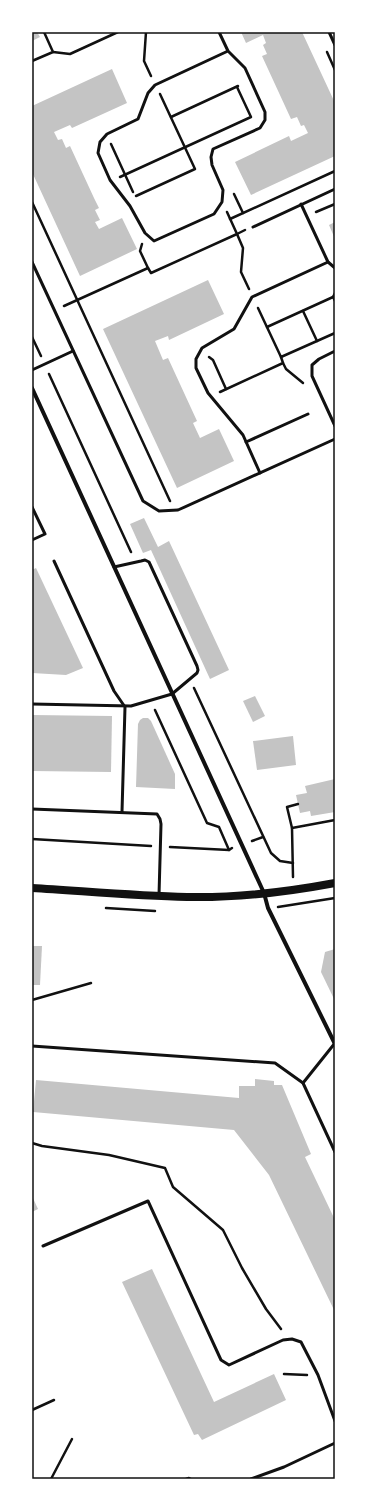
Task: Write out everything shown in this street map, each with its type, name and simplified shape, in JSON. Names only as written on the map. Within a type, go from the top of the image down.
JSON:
[{"type":"main road","points":[[32,888],[188,897],[264,894],[293,891],[335,883]]},
{"type":"street","points":[[32,388],[264,894],[268,908],[335,1044]]},
{"type":"lane","points":[[219,32],[228,51],[245,68],[265,112],[265,120],[260,128],[213,149],[211,156],[212,165],[223,190],[222,202],[214,214],[154,241],[145,233],[130,206],[111,182],[98,153],[100,142],[107,134],[138,119],[148,93],[155,85],[228,51]]},
{"type":"lane","points":[[329,32],[335,45]]},
{"type":"lane","points":[[253,226],[335,189]]},
{"type":"lane","points":[[301,204],[328,262],[335,268]]},
{"type":"lane","points":[[32,262],[143,501],[159,511],[175,511],[335,439]]},
{"type":"lane","points":[[260,473],[243,435],[210,396],[196,368],[196,359],[202,348],[234,329],[252,296],[328,262]]},
{"type":"lane","points":[[32,370],[73,351]]},
{"type":"lane","points":[[335,351],[319,359],[312,365],[312,376],[335,426]]},
{"type":"lane","points":[[246,442],[308,414]]},
{"type":"lane","points":[[32,507],[45,534],[32,540]]},
{"type":"lane","points":[[32,704],[125,707],[137,705],[172,694],[195,676],[198,670],[149,562],[141,560],[114,567]]},
{"type":"lane","points":[[54,561],[114,691],[125,707],[122,812]]},
{"type":"lane","points":[[32,809],[157,814],[160,819],[159,896]]},
{"type":"lane","points":[[303,1084],[335,1044]]},
{"type":"lane","points":[[32,1046],[275,1063],[303,1084],[335,1152]]},
{"type":"lane","points":[[43,1246],[148,1200],[221,1360],[230,1365],[283,1340],[292,1339],[301,1342],[318,1375],[335,1421]]},
{"type":"lane","points":[[251,1479],[284,1467],[335,1443]]},
{"type":"path","points":[[44,32],[53,52]]},
{"type":"path","points":[[32,61],[53,52],[70,54],[118,32]]},
{"type":"path","points":[[132,198],[195,169],[144,61],[146,32]]},
{"type":"path","points":[[171,117],[251,80]]},
{"type":"path","points":[[111,182],[251,117],[237,87]]},
{"type":"path","points":[[107,134],[133,191]]},
{"type":"path","points":[[230,219],[335,171]]},
{"type":"path","points":[[32,202],[175,511]]},
{"type":"path","points":[[222,202],[243,248],[241,272]]},
{"type":"path","points":[[307,217],[335,204]]},
{"type":"path","points":[[145,233],[140,251],[151,273],[237,234]]},
{"type":"path","points":[[55,310],[148,268]]},
{"type":"path","points":[[286,369],[267,327],[333,297],[335,293]]},
{"type":"path","points":[[333,297],[335,301]]},
{"type":"path","points":[[303,311],[317,341]]},
{"type":"path","points":[[281,357],[335,333]]},
{"type":"path","points":[[200,352],[213,360],[226,389]]},
{"type":"path","points":[[210,396],[283,363]]},
{"type":"path","points":[[155,709],[207,823],[219,827],[229,850]]},
{"type":"path","points":[[296,905],[293,891],[292,828],[287,807],[298,804]]},
{"type":"path","points":[[292,828],[335,820]]},
{"type":"path","points":[[263,836],[271,853],[280,861],[293,863]]},
{"type":"path","points":[[32,1000],[91,983]]},
{"type":"path","points":[[32,1143],[42,1146],[109,1155],[165,1168],[173,1187],[223,1230],[242,1268],[266,1309],[280,1328],[292,1339]]},
{"type":"path","points":[[284,1374],[318,1375]]},
{"type":"path","points":[[32,1410],[54,1400]]},
{"type":"path","points":[[51,1479],[72,1439]]},
{"type":"path","points":[[186,1479],[191,1479]]},
{"type":"building","points":[[32,32],[37,32],[40,37],[32,41]]},
{"type":"building","points":[[241,32],[302,32],[335,103],[335,156],[251,195],[235,162],[289,136],[291,141],[308,133],[304,125],[301,126],[297,117],[291,119],[262,56],[267,54],[263,45],[266,43],[263,35],[246,43]]},
{"type":"building","points":[[112,69],[127,103],[72,128],[70,125],[54,132],[58,140],[62,139],[66,148],[70,146],[99,208],[95,210],[100,220],[95,222],[99,229],[122,218],[137,249],[80,276],[32,172],[32,106]]},
{"type":"building","points":[[335,222],[335,239],[329,225]]},
{"type":"building","points":[[208,280],[224,314],[169,340],[168,336],[155,341],[163,360],[168,358],[197,421],[193,423],[200,438],[219,429],[234,461],[177,488],[103,329]]},
{"type":"building","points":[[144,518],[158,547],[169,541],[229,670],[210,679],[151,550],[143,553],[130,524]]},
{"type":"building","points":[[36,568],[83,668],[66,675],[32,673],[32,570]]},
{"type":"building","points":[[255,696],[265,716],[253,722],[243,701]]},
{"type":"building","points":[[32,715],[112,716],[111,772],[32,771]]},
{"type":"building","points":[[143,718],[148,718],[151,721],[175,774],[175,789],[136,787],[138,724]]},
{"type":"building","points":[[293,736],[296,765],[257,770],[253,741]]},
{"type":"building","points":[[335,779],[335,812],[311,816],[310,811],[300,813],[296,795],[307,793],[305,786]]},
{"type":"building","points":[[32,946],[42,946],[40,985],[32,985]]},
{"type":"building","points":[[335,949],[335,1001],[321,972],[325,952]]},
{"type":"building","points":[[255,1079],[274,1081],[274,1085],[282,1085],[311,1154],[305,1157],[335,1220],[335,1312],[269,1175],[234,1130],[33,1112],[36,1080],[239,1098],[239,1086],[255,1086]]},
{"type":"building","points":[[32,1196],[38,1209],[32,1212]]},
{"type":"building","points":[[152,1269],[214,1402],[274,1374],[286,1400],[202,1440],[198,1434],[194,1435],[122,1282]]}]
